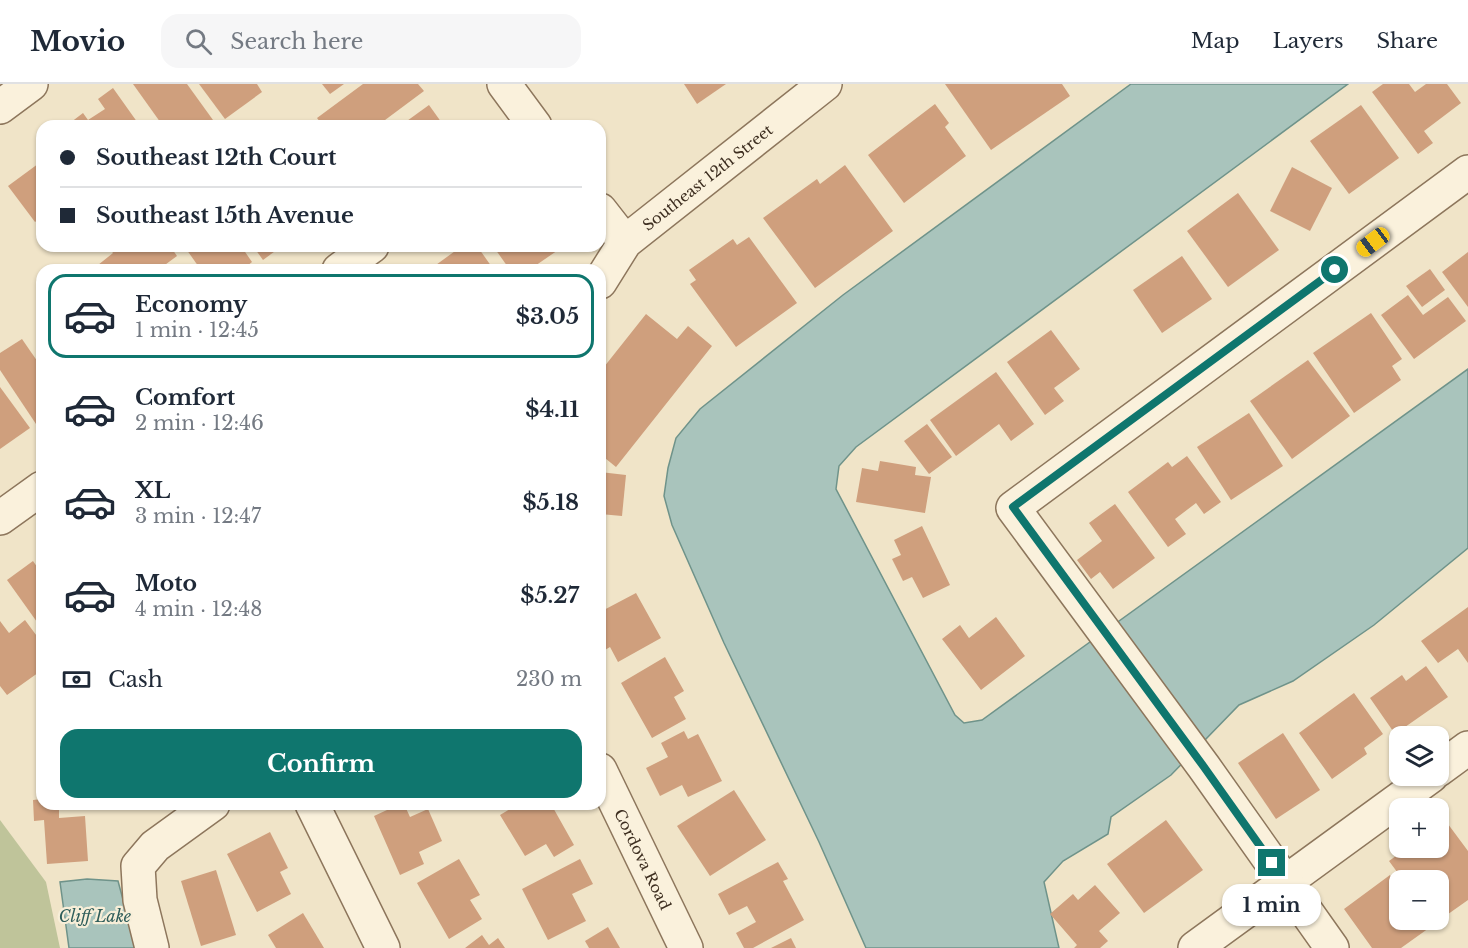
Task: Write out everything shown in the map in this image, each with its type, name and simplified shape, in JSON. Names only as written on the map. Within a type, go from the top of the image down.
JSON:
[{"type":"street","points":[[0,107],[32,84]]},
{"type":"street","points":[[504,84],[531,120]]},
{"type":"street","name":"Southeast 12th Street","points":[[606,272],[625,242],[825,84]]},
{"type":"street","points":[[1332,948],[1204,767],[1013,507],[1468,172]]},
{"type":"street","points":[[606,218],[625,242]]},
{"type":"street","points":[[347,264],[364,252]]},
{"type":"street","points":[[3,511],[36,492]]},
{"type":"street","points":[[1449,762],[1468,748]]},
{"type":"street","name":"Cordova Road","points":[[606,782],[686,948]]},
{"type":"street","points":[[1195,948],[1417,786]]},
{"type":"street","points":[[152,948],[140,900],[138,866],[155,846],[205,810]]},
{"type":"street","points":[[315,810],[383,948]]},
{"type":"green space","points":[[0,820],[46,882],[60,948],[0,948]]},
{"type":"water","points":[[1131,84],[1348,84],[856,447],[839,466],[836,489],[955,715],[964,723],[982,720],[1468,369],[1468,548],[1374,625],[1293,681],[1239,705],[1171,775],[1111,817],[1108,834],[1063,861],[1044,882],[1059,948],[866,948],[819,842],[724,643],[672,525],[664,496],[676,438],[700,409],[843,295]]},
{"type":"water","name":"Cliff Lake","points":[[87,879],[118,881],[136,948],[69,948],[60,882]]},
{"type":"building","points":[[133,84],[187,84],[213,120],[159,120]]},
{"type":"building","points":[[199,84],[257,84],[262,92],[225,119]]},
{"type":"building","points":[[322,84],[344,84],[330,94]]},
{"type":"building","points":[[363,84],[418,84],[424,91],[385,120],[318,120],[317,118]]},
{"type":"building","points":[[684,84],[726,84],[697,104]]},
{"type":"building","points":[[945,84],[1062,84],[1070,96],[991,150]]},
{"type":"building","points":[[1383,84],[1409,84],[1415,92],[1426,84],[1447,84],[1461,103],[1424,131],[1433,143],[1418,154],[1372,92]]},
{"type":"building","points":[[113,88],[136,120],[88,120],[105,109],[98,99]]},
{"type":"building","points":[[935,104],[949,123],[945,127],[966,156],[904,203],[868,155]]},
{"type":"building","points":[[429,105],[440,120],[408,120]]},
{"type":"building","points":[[1361,105],[1399,158],[1349,194],[1310,141]]},
{"type":"building","points":[[83,113],[88,120],[74,120]]},
{"type":"building","points":[[36,165],[36,221],[35,222],[8,186]]},
{"type":"building","points":[[845,165],[893,231],[815,288],[763,218],[817,179],[820,184]]},
{"type":"building","points":[[1292,167],[1332,188],[1310,231],[1270,211]]},
{"type":"building","points":[[1238,193],[1279,250],[1228,287],[1187,231]]},
{"type":"building","points":[[749,237],[797,303],[736,347],[690,284],[696,280],[689,270],[733,239],[737,245]]},
{"type":"building","points":[[174,252],[177,256],[166,264],[99,264],[113,253]]},
{"type":"building","points":[[188,252],[245,252],[252,262],[250,264],[197,264]]},
{"type":"building","points":[[257,252],[274,252],[263,260]]},
{"type":"building","points":[[454,252],[481,252],[490,264],[437,264]]},
{"type":"building","points":[[497,252],[555,252],[538,264],[506,264]]},
{"type":"building","points":[[1468,252],[1468,307],[1442,272]]},
{"type":"building","points":[[1182,256],[1212,299],[1162,333],[1133,290]]},
{"type":"building","points":[[1430,269],[1445,290],[1422,307],[1406,286]]},
{"type":"building","points":[[1408,295],[1423,315],[1448,297],[1466,321],[1414,359],[1381,315]]},
{"type":"building","points":[[1371,313],[1402,359],[1392,366],[1401,380],[1354,413],[1313,353]]},
{"type":"building","points":[[646,314],[677,339],[688,326],[712,346],[616,467],[606,459],[606,364]]},
{"type":"building","points":[[1051,330],[1080,369],[1054,388],[1064,401],[1045,415],[1007,362]]},
{"type":"building","points":[[22,339],[36,359],[36,424],[0,370],[0,353]]},
{"type":"building","points":[[1308,360],[1350,416],[1292,459],[1250,401]]},
{"type":"building","points":[[996,372],[1034,424],[1011,441],[999,424],[956,456],[930,420]]},
{"type":"building","points":[[0,387],[30,428],[0,449]]},
{"type":"building","points":[[1249,413],[1283,466],[1231,500],[1197,447]]},
{"type":"building","points":[[927,424],[952,457],[929,474],[904,441]]},
{"type":"building","points":[[1187,456],[1221,502],[1204,514],[1196,503],[1175,519],[1186,534],[1168,547],[1128,492],[1168,462],[1172,467]]},
{"type":"building","points":[[880,461],[916,467],[915,475],[931,477],[925,513],[856,502],[862,468],[878,471]]},
{"type":"building","points":[[606,473],[626,475],[622,516],[606,515]]},
{"type":"building","points":[[1115,504],[1155,558],[1113,589],[1100,572],[1091,579],[1077,560],[1102,541],[1089,523]]},
{"type":"building","points":[[922,526],[950,585],[923,598],[912,577],[903,581],[892,559],[901,555],[894,540]]},
{"type":"building","points":[[33,561],[36,565],[36,621],[7,580]]},
{"type":"building","points":[[636,593],[661,638],[618,662],[610,647],[606,649],[606,609]]},
{"type":"building","points":[[1468,607],[1468,663],[1458,649],[1438,663],[1421,641]]},
{"type":"building","points":[[996,617],[1025,656],[981,690],[942,639],[960,625],[969,638]]},
{"type":"building","points":[[25,620],[36,635],[36,674],[7,695],[0,686],[0,621],[9,633]]},
{"type":"building","points":[[665,657],[684,691],[674,697],[686,719],[652,738],[621,683]]},
{"type":"building","points":[[1426,666],[1448,697],[1406,726],[1389,726],[1370,698],[1402,675],[1406,681]]},
{"type":"building","points":[[1354,693],[1383,734],[1364,748],[1367,754],[1332,779],[1299,733]]},
{"type":"building","points":[[684,731],[688,739],[698,734],[722,781],[688,797],[682,785],[660,796],[646,768],[668,757],[661,743]]},
{"type":"building","points":[[1283,733],[1320,790],[1276,819],[1238,763]]},
{"type":"building","points":[[734,790],[766,840],[710,876],[677,826]]},
{"type":"building","points":[[33,800],[36,800],[36,810],[59,810],[59,818],[85,816],[88,861],[47,864],[44,820],[34,821]]},
{"type":"building","points":[[387,810],[407,810],[410,817],[428,810],[442,841],[419,852],[424,864],[400,875],[374,816]]},
{"type":"building","points":[[508,810],[554,810],[574,845],[554,857],[546,844],[525,856],[500,815]]},
{"type":"building","points":[[1166,820],[1203,870],[1144,913],[1107,864]]},
{"type":"building","points":[[1449,825],[1468,851],[1468,900],[1449,913],[1449,870],[1396,870],[1389,861],[1393,858],[1449,858]]},
{"type":"building","points":[[270,832],[288,868],[280,872],[291,894],[257,912],[227,854]]},
{"type":"building","points":[[459,859],[480,895],[470,900],[482,919],[449,939],[417,883]]},
{"type":"building","points":[[580,859],[593,884],[572,894],[586,921],[548,940],[522,889]]},
{"type":"building","points":[[778,862],[788,879],[783,881],[804,920],[753,948],[744,948],[736,933],[756,922],[747,906],[729,915],[718,894]]},
{"type":"building","points":[[216,870],[236,935],[201,946],[181,881]]},
{"type":"building","points":[[1389,876],[1389,930],[1426,930],[1401,948],[1372,948],[1344,909]]},
{"type":"building","points":[[1095,885],[1120,913],[1099,931],[1108,941],[1100,948],[1074,948],[1077,945],[1050,914],[1073,894],[1078,900]]},
{"type":"building","points":[[303,913],[324,948],[276,948],[268,935]]},
{"type":"building","points":[[608,927],[620,948],[589,948],[585,941]]},
{"type":"building","points":[[482,935],[489,945],[498,938],[505,948],[465,948]]},
{"type":"building","points":[[791,938],[796,948],[771,948]]},
{"type":"route","points":[[1272,863],[1013,507],[1335,270]]}]
